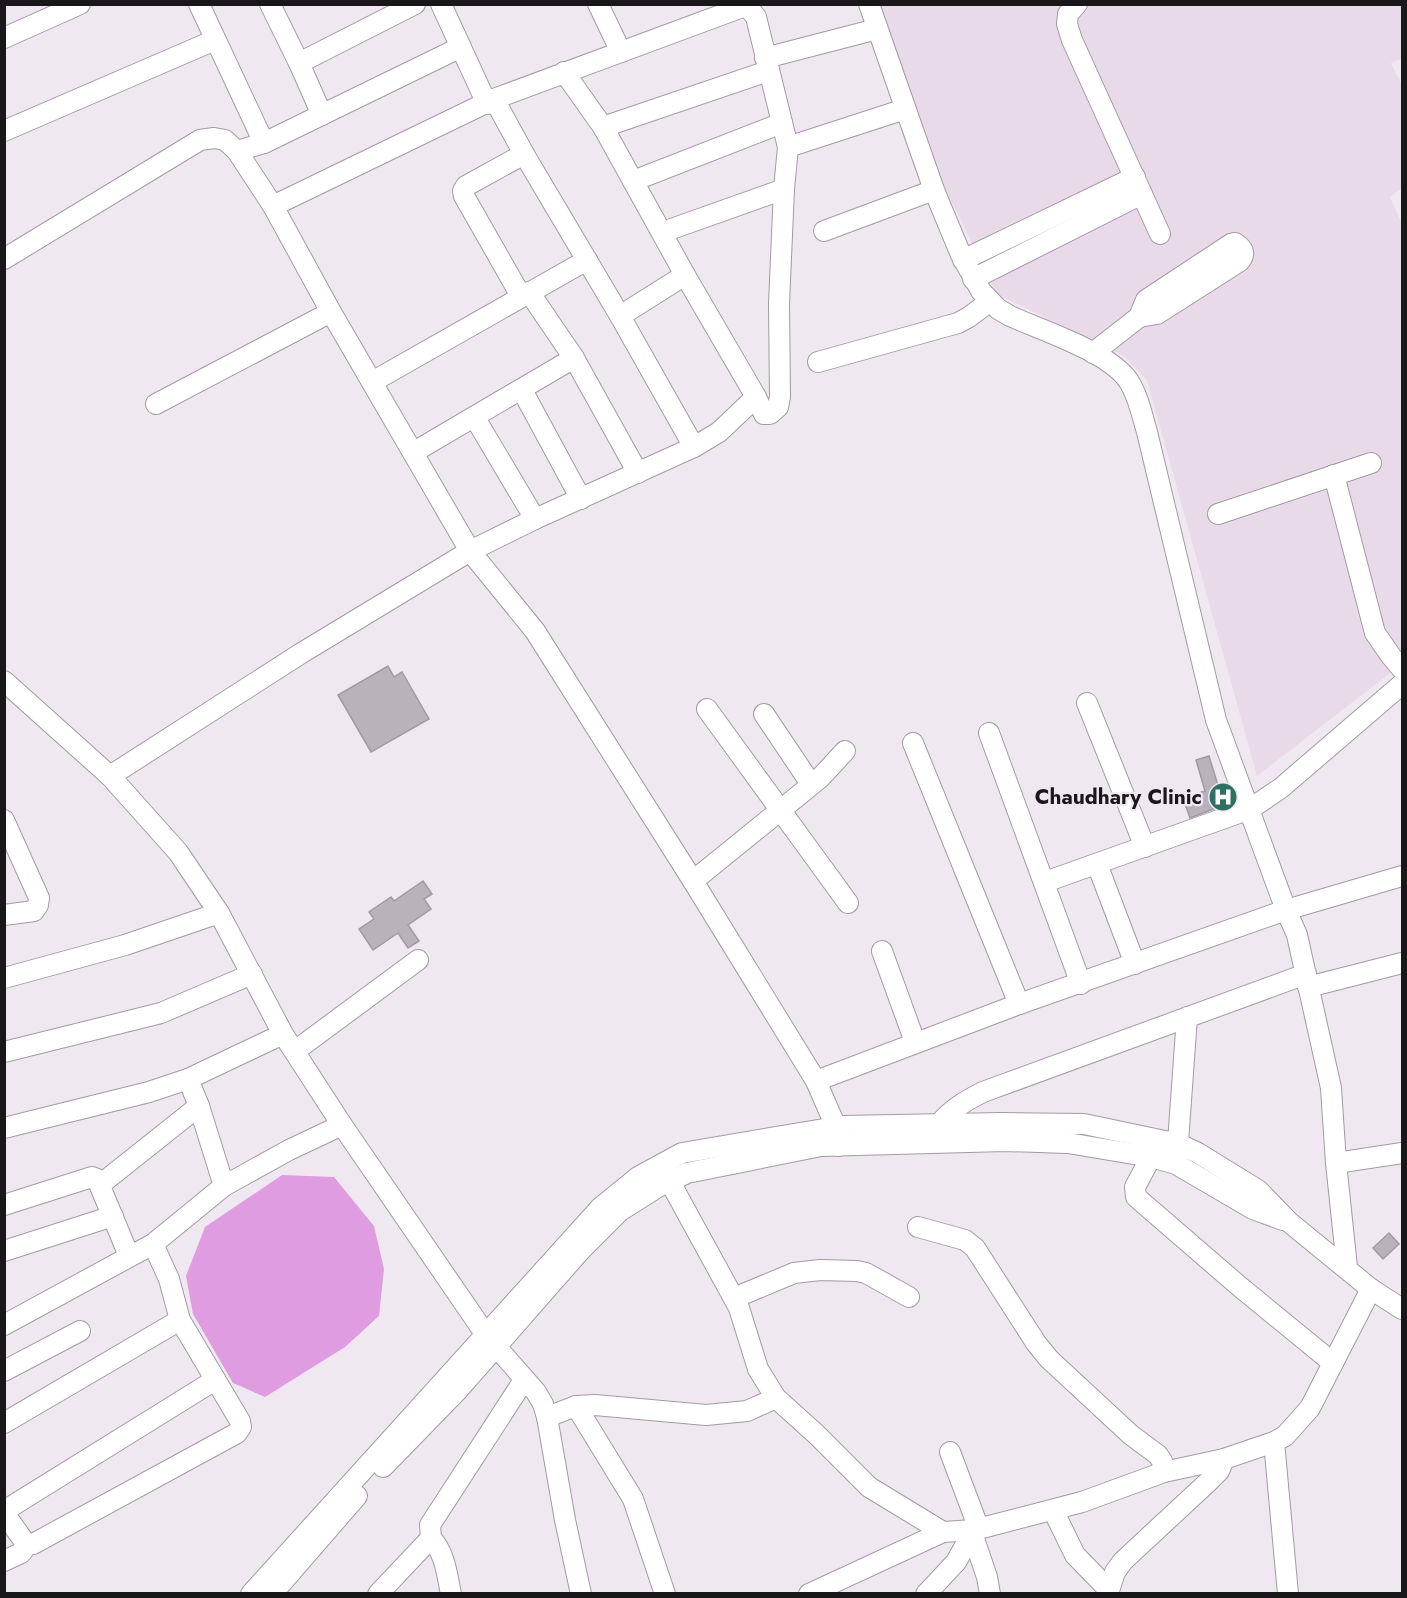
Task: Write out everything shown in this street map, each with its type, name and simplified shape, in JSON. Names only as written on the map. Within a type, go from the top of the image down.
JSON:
[{"type":"street","points":[[4,38],[80,4]]},
{"type":"street","points":[[199,4],[264,143]]},
{"type":"street","points":[[270,4],[322,115]]},
{"type":"street","points":[[299,63],[415,4]]},
{"type":"street","points":[[441,4],[491,101],[620,316],[694,447]]},
{"type":"street","points":[[598,4],[621,52]]},
{"type":"street","points":[[868,4],[934,190],[973,279],[989,302],[1011,316],[1104,357],[1118,369],[1134,391],[1148,432],[1216,720],[1297,935],[1331,1088],[1347,1268]]},
{"type":"street","points":[[1077,4],[1068,14],[1067,24],[1072,40],[1160,234]]},
{"type":"street","points":[[273,206],[491,101],[564,72],[745,6],[752,10],[756,17],[788,147],[779,304],[780,397],[778,407],[770,414],[764,414],[761,410],[756,397],[603,127],[564,72]]},
{"type":"street","points":[[603,127],[767,64],[877,29]]},
{"type":"street","points":[[4,131],[215,40]]},
{"type":"street","points":[[237,151],[264,143],[461,46]]},
{"type":"street","points":[[788,147],[905,109]]},
{"type":"street","points":[[633,181],[782,123]]},
{"type":"street","points":[[4,259],[201,140],[214,138],[225,140],[237,151],[273,206],[331,312],[470,551],[535,631],[693,880],[816,1082],[837,1136]]},
{"type":"street","points":[[524,154],[466,186],[463,191],[464,196],[525,294],[574,358],[639,473]]},
{"type":"street","points":[[963,260],[1138,185]]},
{"type":"street","points":[[973,279],[1138,185]]},
{"type":"street","points":[[663,232],[784,189]]},
{"type":"street","points":[[824,231],[934,190]]},
{"type":"street","points":[[1093,353],[1139,317],[1157,314],[1235,265],[1244,256],[1241,247],[1235,243],[1230,244],[1146,300],[1139,317]]},
{"type":"street","points":[[372,382],[587,260]]},
{"type":"street","points":[[620,316],[685,275]]},
{"type":"street","points":[[818,362],[958,323],[989,302]]},
{"type":"street","points":[[156,404],[331,312]]},
{"type":"street","points":[[414,452],[574,358]]},
{"type":"street","points":[[522,390],[581,499]]},
{"type":"street","points":[[110,776],[300,654],[470,551],[694,447],[719,432],[756,397]]},
{"type":"street","points":[[475,418],[535,519]]},
{"type":"street","points":[[1218,514],[1371,463]]},
{"type":"street","points":[[1334,475],[1375,633],[1402,669]]},
{"type":"street","points":[[4,681],[110,776],[178,852],[219,913],[283,1034],[342,1125],[491,1341],[536,1392],[547,1418],[581,1593]]},
{"type":"street","points":[[1045,882],[1250,809],[1281,788],[1402,684]]},
{"type":"street","points":[[1087,703],[1145,847]]},
{"type":"street","points":[[707,709],[848,903]]},
{"type":"street","points":[[764,714],[811,784]]},
{"type":"street","points":[[989,733],[1081,984]]},
{"type":"street","points":[[913,743],[1019,1004]]},
{"type":"street","points":[[693,880],[811,784],[845,751]]},
{"type":"street","points":[[4,820],[39,898],[34,910],[4,915]]},
{"type":"street","points":[[1097,864],[1135,964]]},
{"type":"street","points":[[816,1082],[915,1042],[1286,910],[1402,876]]},
{"type":"street","points":[[4,978],[125,945],[219,913]]},
{"type":"street","points":[[882,951],[915,1042]]},
{"type":"street","points":[[295,1051],[418,960]]},
{"type":"street","points":[[939,1124],[951,1110],[983,1092],[1187,1017],[1307,981],[1402,963]]},
{"type":"street","points":[[4,1052],[161,1013],[252,974]]},
{"type":"street","points":[[1176,1164],[1187,1017]]},
{"type":"street","points":[[4,1128],[149,1092],[188,1079],[283,1034]]},
{"type":"street","points":[[188,1079],[199,1106],[224,1186]]},
{"type":"street","points":[[101,1184],[199,1106]]},
{"type":"street","points":[[272,1593],[374,1477],[458,1390],[491,1341],[601,1207],[645,1172],[682,1153],[939,1124],[1084,1124],[1179,1144],[1198,1153],[1258,1190],[1289,1222],[1371,1289],[1400,1303]]},
{"type":"street","points":[[4,1325],[153,1244],[224,1186],[342,1125]]},
{"type":"street","points":[[251,1593],[491,1341],[620,1211],[687,1173],[821,1146],[837,1136],[1068,1143],[1151,1157],[1176,1164],[1253,1209],[1289,1222]]},
{"type":"street","points":[[1336,1163],[1402,1153]]},
{"type":"street","points":[[1151,1157],[1135,1187],[1136,1197],[1333,1363]]},
{"type":"street","points":[[4,1205],[92,1177],[98,1179],[129,1256]]},
{"type":"street","points":[[670,1182],[734,1298],[758,1369],[776,1398],[818,1435],[869,1487],[943,1532]]},
{"type":"street","points":[[4,1251],[113,1216]]},
{"type":"street","points":[[918,1227],[964,1240],[975,1248],[1036,1343],[1049,1359],[1131,1435],[1161,1458],[1164,1472]]},
{"type":"street","points":[[4,1562],[21,1553],[28,1544],[33,1544],[237,1433],[241,1427],[240,1421],[180,1320],[169,1280],[153,1244]]},
{"type":"street","points":[[734,1298],[794,1274],[820,1270],[857,1271],[909,1297]]},
{"type":"street","points":[[809,1593],[943,1532],[975,1531],[1053,1510],[1082,1502],[1164,1472],[1224,1459],[1274,1442],[1285,1436],[1310,1408],[1371,1289]]},
{"type":"street","points":[[4,1423],[180,1320]]},
{"type":"street","points":[[4,1371],[80,1331]]},
{"type":"street","points":[[28,1544],[4,1512],[215,1380]]},
{"type":"street","points":[[451,1593],[445,1563],[437,1545],[431,1538],[430,1525],[524,1380]]},
{"type":"street","points":[[547,1418],[576,1406],[595,1405],[706,1415],[747,1411],[776,1398]]},
{"type":"street","points":[[576,1406],[633,1499],[665,1593]]},
{"type":"street","points":[[1274,1442],[1288,1593]]},
{"type":"street","points":[[950,1452],[975,1531],[990,1593]]},
{"type":"street","points":[[1053,1510],[1075,1555],[1108,1591],[1115,1572],[1123,1561],[1219,1471],[1224,1459]]},
{"type":"street","points":[[926,1593],[956,1562],[975,1531]]},
{"type":"street","points":[[378,1593],[431,1538]]},
{"type":"shaded area","points":[[879,5],[1402,5],[1402,58],[1391,63],[1402,85],[1402,188],[1390,197],[1402,224],[1402,664],[1257,776],[1147,380],[1124,356],[997,294],[945,188]]},
{"type":"shaded area","points":[[282,1175],[334,1177],[374,1226],[384,1269],[379,1316],[345,1347],[265,1397],[233,1383],[193,1314],[186,1276],[205,1227]]},
{"type":"building","points":[[388,666],[394,677],[402,672],[429,719],[371,752],[338,695]]},
{"type":"building","points":[[1209,756],[1224,805],[1190,818],[1183,798],[1205,791],[1196,760]]},
{"type":"building","points":[[423,881],[432,894],[424,899],[431,909],[408,925],[419,941],[408,948],[398,933],[373,950],[359,929],[374,919],[369,912],[391,897],[394,901]]},
{"type":"building","points":[[1389,1233],[1399,1244],[1383,1259],[1373,1248]]},
{"type":"place","name":"Chaudhary Clinic","points":[[1223,797]]}]
